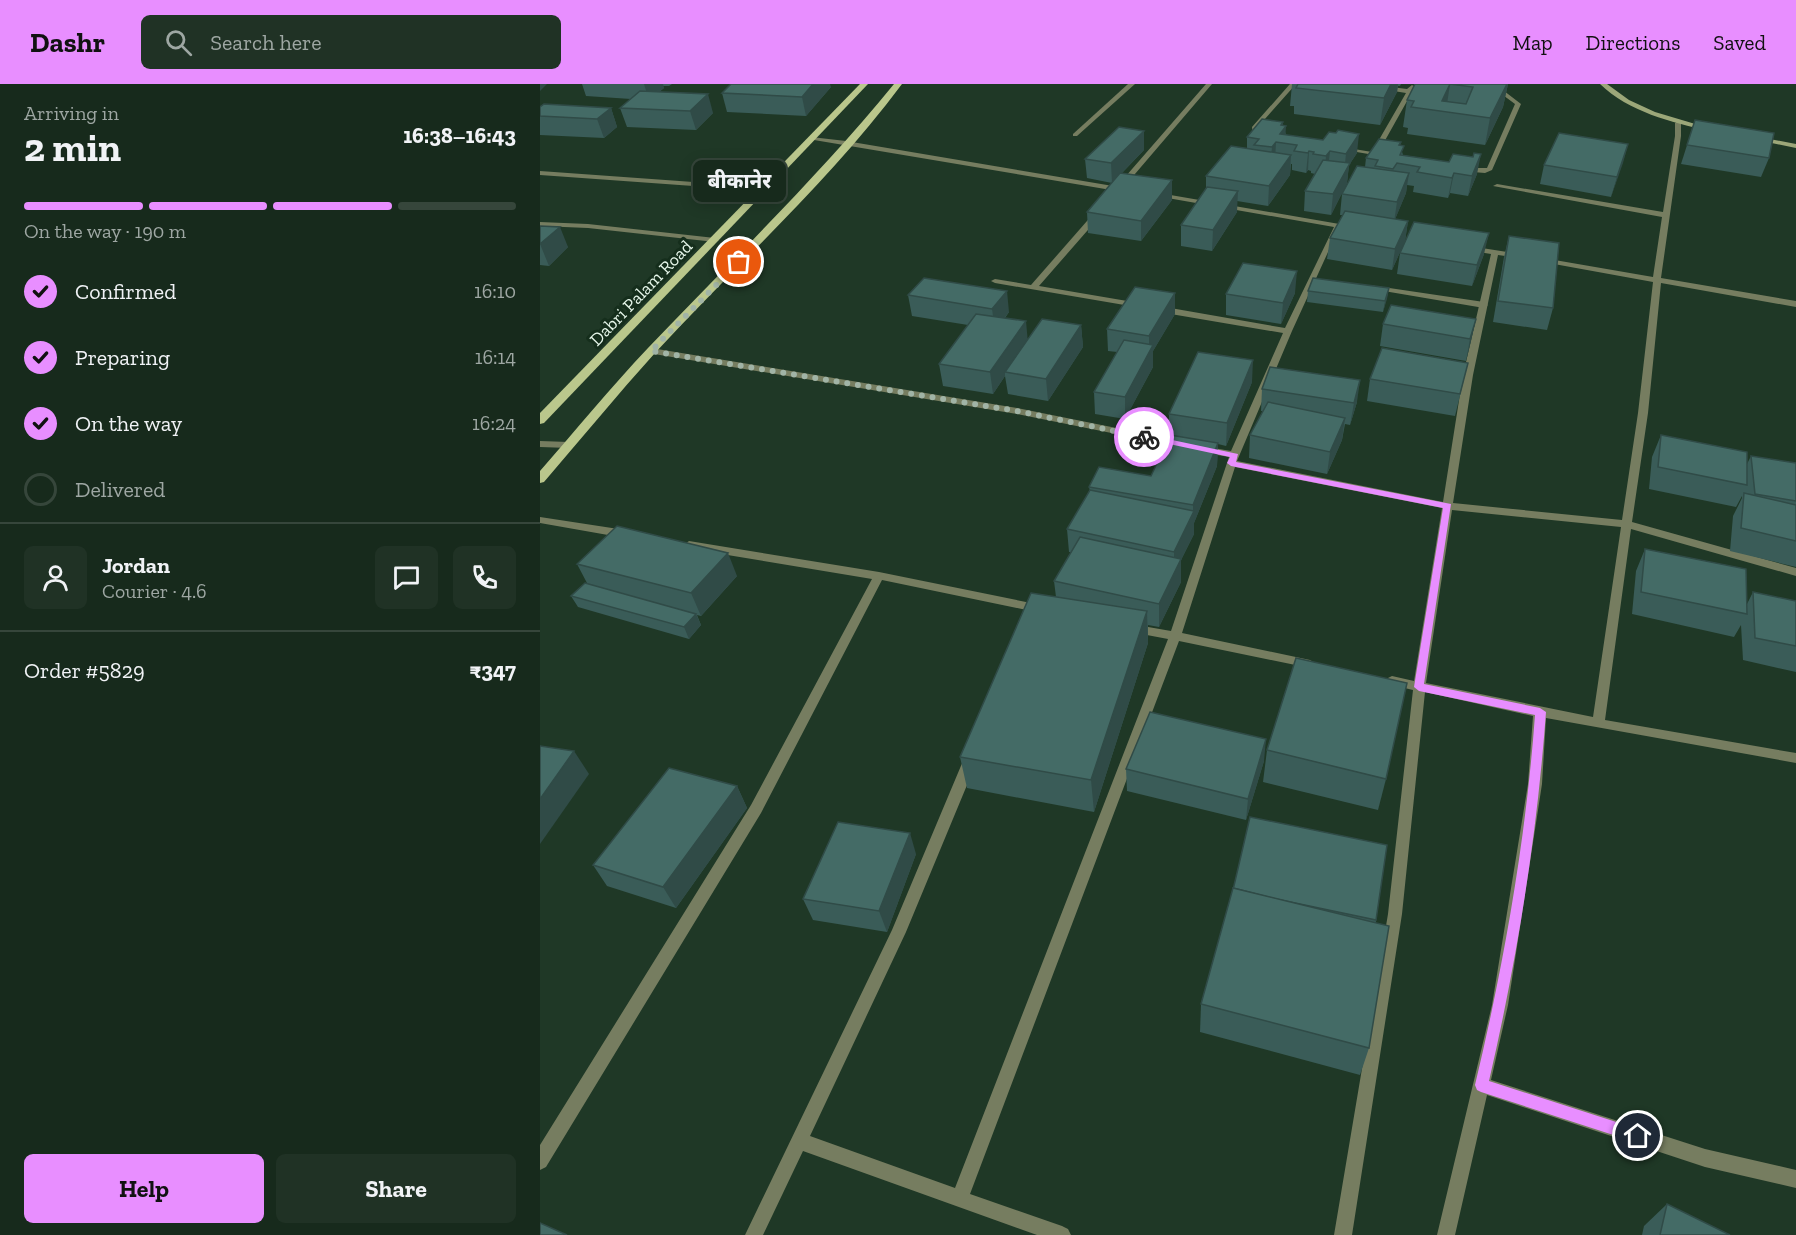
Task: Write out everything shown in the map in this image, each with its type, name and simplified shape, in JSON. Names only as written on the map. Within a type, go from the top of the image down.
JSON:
[{"type":"main road","name":"Dabri Palam Road","points":[[540,420],[864,84]]},
{"type":"main road","points":[[540,479],[651,351],[739,262],[898,84]]},
{"type":"street","points":[[1075,135],[1132,84]]},
{"type":"street","points":[[1112,198],[1209,84]]},
{"type":"street","points":[[1275,139],[1255,134],[1254,128],[1293,84]]},
{"type":"street","points":[[1353,84],[1431,94]]},
{"type":"street","points":[[1374,154],[1415,84]]},
{"type":"street","points":[[1491,84],[1518,104]]},
{"type":"street","points":[[1604,84],[1614,93],[1641,109],[1678,123],[1718,131]]},
{"type":"street","points":[[1507,103],[1518,104]]},
{"type":"street","points":[[1452,168],[1474,172],[1490,169],[1518,104]]},
{"type":"street","points":[[1598,723],[1643,413],[1656,280],[1678,136],[1678,123]]},
{"type":"street","points":[[1752,137],[1796,146]]},
{"type":"street","points":[[811,139],[1130,191]]},
{"type":"street","points":[[1330,148],[1396,158]]},
{"type":"street","points":[[540,173],[763,189]]},
{"type":"street","points":[[1497,186],[1665,215]]},
{"type":"street","points":[[1151,194],[1357,229]]},
{"type":"street","points":[[1034,287],[1104,207]]},
{"type":"street","points":[[540,224],[588,226],[715,240]]},
{"type":"street","points":[[960,1198],[1175,636],[1233,459],[1337,225]]},
{"type":"street","points":[[1463,247],[1796,304]]},
{"type":"street","points":[[1343,1235],[1395,914],[1419,687],[1468,375],[1496,252]]},
{"type":"street","points":[[995,281],[1288,331]]},
{"type":"street","points":[[1362,286],[1484,305]]},
{"type":"street","points":[[651,351],[1017,411],[1448,506],[1626,524],[1796,572]]},
{"type":"street","points":[[540,444],[569,445]]},
{"type":"street","points":[[540,520],[633,536]]},
{"type":"street","points":[[680,543],[879,576],[1032,613],[1058,613]]},
{"type":"street","points":[[540,1161],[756,809],[879,576]]},
{"type":"street","points":[[1116,624],[1326,668]]},
{"type":"street","points":[[1384,680],[1598,723],[1796,758]]},
{"type":"street","points":[[1446,1235],[1504,982],[1535,784],[1540,712]]},
{"type":"street","points":[[754,1235],[899,932],[975,748]]},
{"type":"street","points":[[1481,1085],[1704,1158],[1796,1179]]},
{"type":"street","points":[[800,1141],[1062,1235]]},
{"type":"building","points":[[731,84],[813,84],[802,97],[722,93]]},
{"type":"building","points":[[1298,84],[1391,84],[1384,98],[1296,88]]},
{"type":"building","points":[[1415,84],[1450,84],[1507,84],[1490,118],[1411,107],[1414,101],[1407,100]],"holes":[[[1450,84],[1473,87],[1466,104],[1442,101]]]},
{"type":"building","points":[[640,91],[708,94],[690,111],[620,108]]},
{"type":"building","points":[[544,104],[611,108],[597,119],[540,116],[540,107]]},
{"type":"building","points":[[1262,119],[1283,122],[1281,125],[1286,126],[1280,134],[1323,140],[1329,132],[1336,133],[1338,130],[1359,134],[1346,154],[1330,151],[1326,156],[1309,151],[1308,153],[1294,151],[1297,145],[1276,142],[1272,147],[1254,145],[1259,139],[1247,137]]},
{"type":"building","points":[[1695,120],[1774,133],[1769,158],[1687,145]]},
{"type":"building","points":[[1119,127],[1144,131],[1111,163],[1085,159]]},
{"type":"building","points":[[1559,133],[1628,144],[1617,177],[1544,165]]},
{"type":"building","points":[[1379,139],[1401,142],[1399,145],[1404,146],[1400,155],[1449,162],[1453,154],[1473,157],[1474,153],[1481,154],[1472,176],[1454,173],[1452,178],[1417,172],[1420,167],[1397,163],[1393,169],[1375,166],[1378,160],[1366,158]]},
{"type":"building","points":[[1231,146],[1291,155],[1269,186],[1206,176]]},
{"type":"building","points":[[1323,160],[1350,163],[1333,194],[1305,191]]},
{"type":"building","points":[[1357,166],[1409,173],[1397,202],[1342,194]]},
{"type":"building","points":[[1120,173],[1172,180],[1141,221],[1087,212]]},
{"type":"building","points":[[1207,187],[1238,191],[1213,230],[1181,225]]},
{"type":"building","points":[[1345,211],[1408,221],[1395,249],[1330,238]]},
{"type":"building","points":[[1414,222],[1489,233],[1477,265],[1400,253]]},
{"type":"building","points":[[540,226],[560,227],[540,244]]},
{"type":"building","points":[[1509,236],[1559,243],[1553,308],[1498,301]]},
{"type":"building","points":[[1243,263],[1297,271],[1283,303],[1226,294]]},
{"type":"building","points":[[924,278],[1007,291],[992,309],[908,295]]},
{"type":"building","points":[[1313,278],[1389,288],[1385,301],[1308,291]]},
{"type":"building","points":[[1135,287],[1175,293],[1149,336],[1107,329]]},
{"type":"building","points":[[1391,305],[1476,319],[1470,339],[1383,324]]},
{"type":"building","points":[[976,314],[1026,321],[990,372],[939,364]]},
{"type":"building","points":[[1042,319],[1081,325],[1046,379],[1005,372]]},
{"type":"building","points":[[1124,340],[1153,345],[1125,397],[1094,392]]},
{"type":"building","points":[[1382,348],[1468,363],[1460,394],[1370,379]]},
{"type":"building","points":[[1198,352],[1253,360],[1227,423],[1169,414]]},
{"type":"building","points":[[1270,367],[1360,380],[1354,403],[1262,389]]},
{"type":"building","points":[[1268,402],[1345,418],[1330,452],[1250,435]]},
{"type":"building","points":[[1170,435],[1218,443],[1193,505],[1089,487],[1099,467],[1151,476]]},
{"type":"building","points":[[1661,435],[1747,452],[1747,485],[1658,467]]},
{"type":"building","points":[[1751,456],[1796,463],[1796,501],[1755,494]]},
{"type":"building","points":[[1090,490],[1194,511],[1174,552],[1067,529]]},
{"type":"building","points":[[1744,493],[1796,505],[1796,541],[1741,528]]},
{"type":"building","points":[[617,526],[728,553],[691,593],[577,564]]},
{"type":"building","points":[[1080,537],[1181,559],[1159,604],[1054,581]]},
{"type":"building","points":[[1645,549],[1746,569],[1747,614],[1641,592]]},
{"type":"building","points":[[585,583],[696,614],[684,627],[571,596]]},
{"type":"building","points":[[1753,592],[1796,601],[1796,646],[1755,638]]},
{"type":"building","points":[[1031,593],[1147,611],[1091,780],[960,757]]},
{"type":"building","points":[[1296,658],[1407,683],[1386,779],[1267,750]]},
{"type":"building","points":[[1150,712],[1266,739],[1248,799],[1126,769]]},
{"type":"building","points":[[540,746],[574,751],[540,799]]},
{"type":"building","points":[[669,768],[737,786],[663,887],[593,865]]},
{"type":"building","points":[[1250,817],[1387,845],[1376,920],[1233,888]]},
{"type":"building","points":[[838,822],[910,833],[879,911],[803,899]]},
{"type":"building","points":[[1233,888],[1389,926],[1369,1048],[1201,1004]]},
{"type":"building","points":[[1667,1204],[1730,1235],[1660,1235]]},
{"type":"building","points":[[540,1223],[567,1235],[540,1235]]},
{"type":"way so far","points":[[739,262],[651,351],[1017,411],[1144,437]]},
{"type":"place","name":"बीकानेर","points":[[739,262]]},
{"type":"route","points":[[1144,437],[1235,455],[1231,463],[1448,506],[1419,687],[1540,712],[1535,784],[1500,1005],[1481,1085],[1638,1136]]}]
